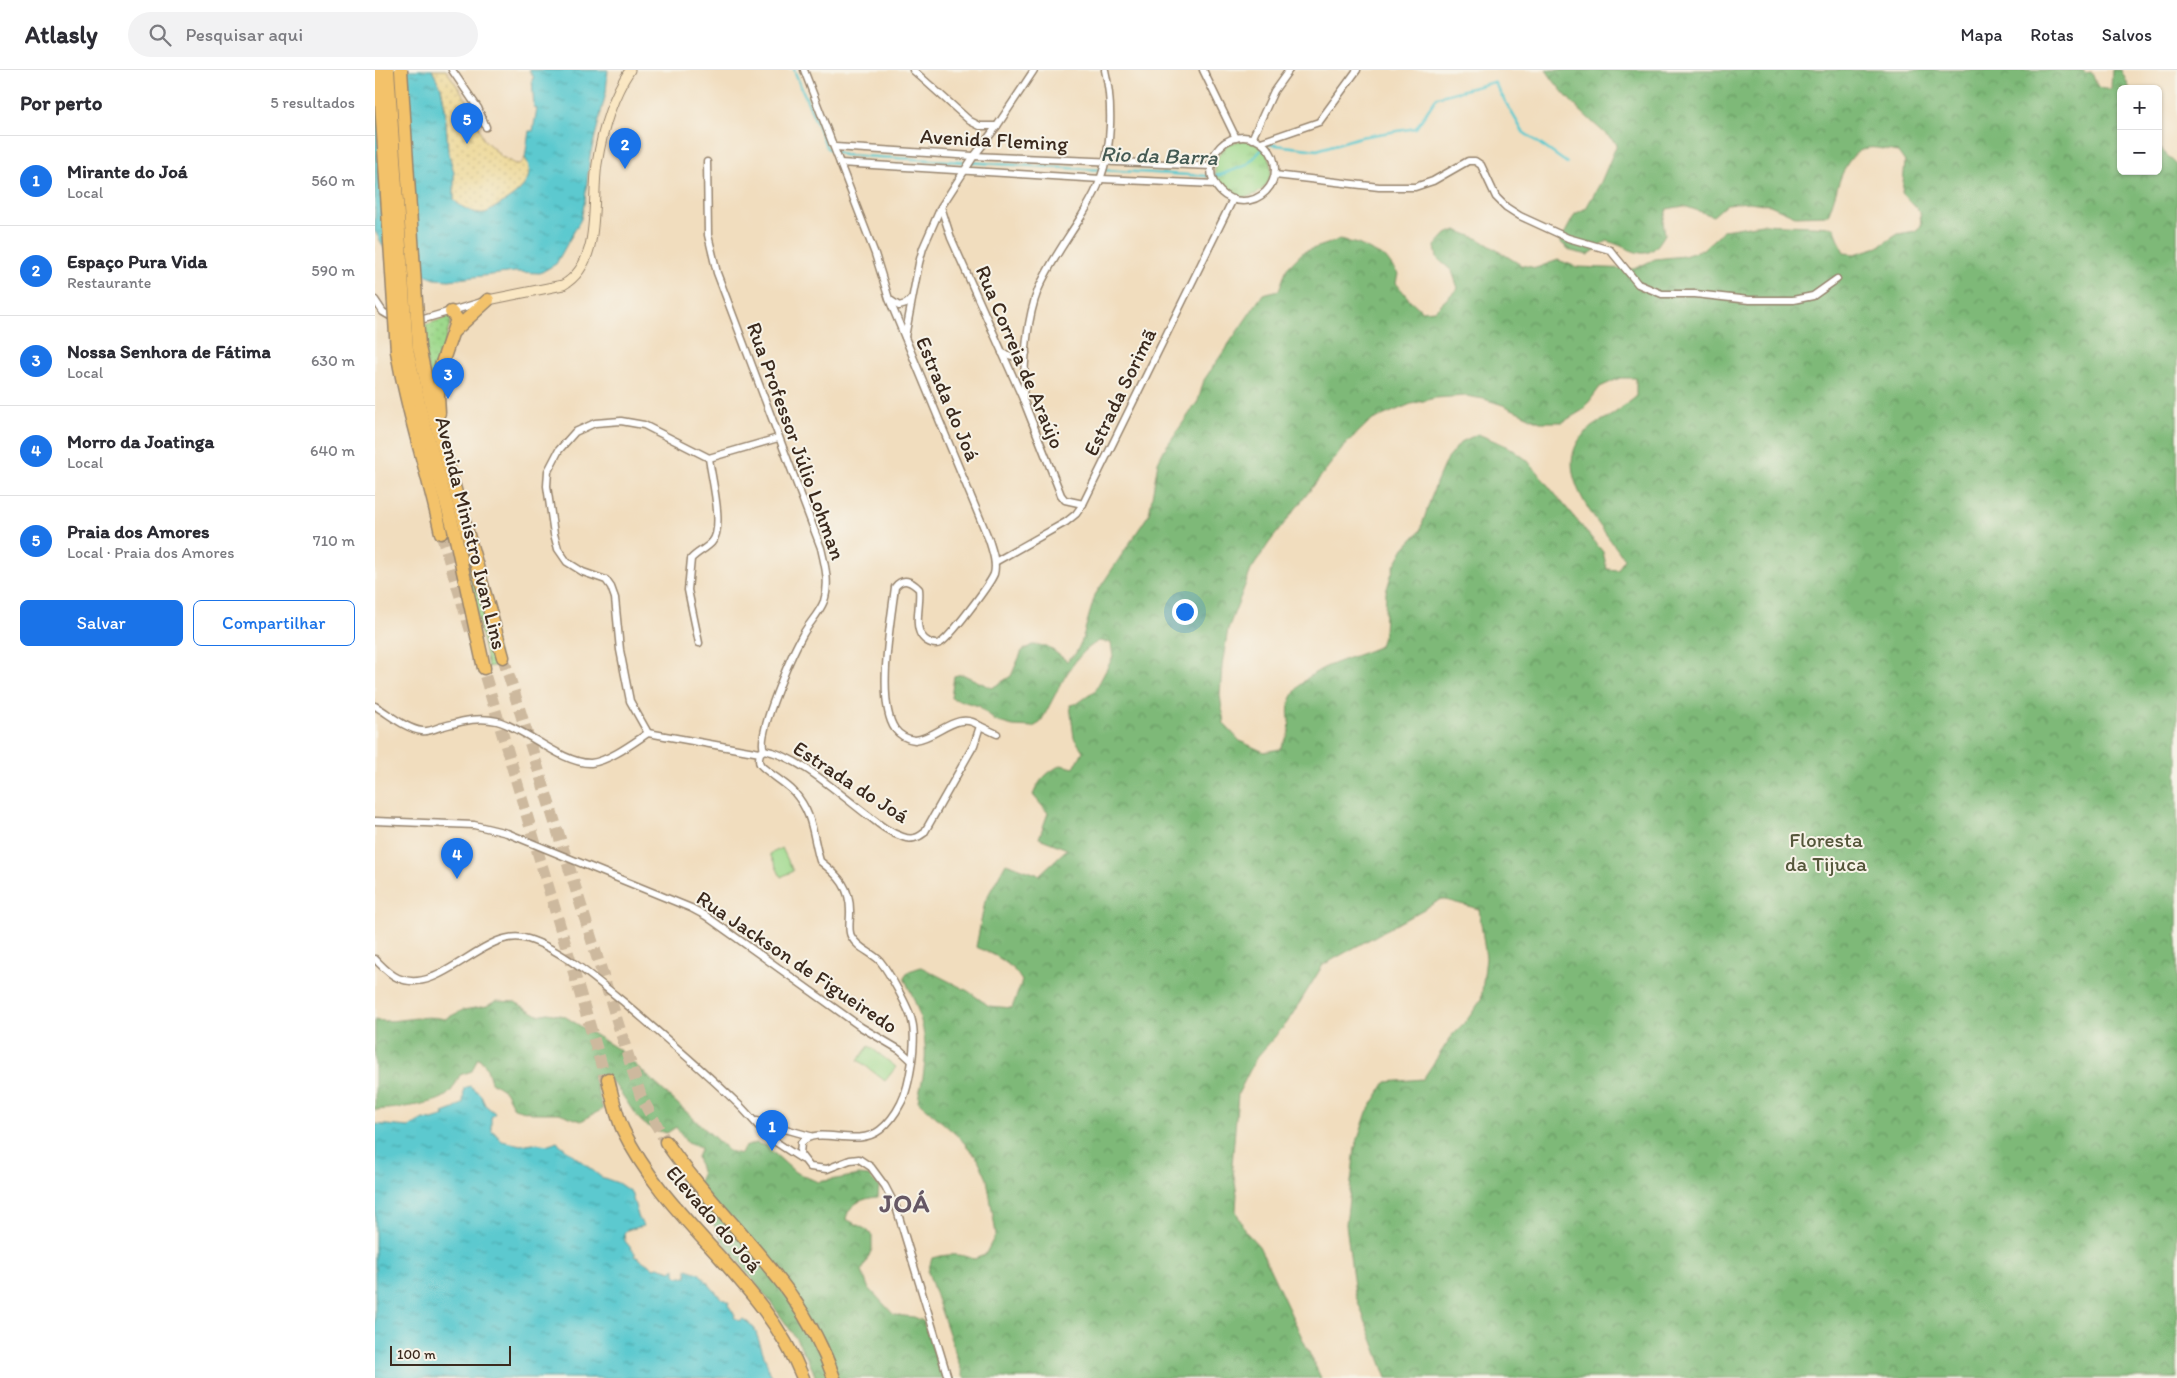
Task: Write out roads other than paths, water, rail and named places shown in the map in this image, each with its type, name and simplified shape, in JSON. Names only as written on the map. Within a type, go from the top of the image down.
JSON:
[{"type":"highway","points":[[379,70],[408,349],[433,413],[503,657]]},
{"type":"highway","points":[[388,70],[408,349]]},
{"type":"highway","points":[[401,70],[408,349],[406,400],[433,491],[441,533]]},
{"type":"highway","points":[[452,333],[488,300]]},
{"type":"highway","points":[[451,312],[457,320],[441,366],[438,406],[466,532]]},
{"type":"highway","name":"Avenida Ministro Ivan Lins","points":[[408,349],[422,416],[454,530],[484,668]]},
{"type":"highway","name":"Elevado do Joá","points":[[607,1080],[623,1129],[639,1159],[664,1195],[757,1299],[782,1335],[802,1378]]},
{"type":"highway","points":[[666,1142],[709,1200],[772,1268],[794,1297],[825,1351],[834,1378]]},
{"type":"street","points":[[452,70],[478,108],[486,127]]},
{"type":"street","points":[[375,300],[380,309],[390,317],[405,321],[422,320],[488,300],[563,285],[570,281],[583,266],[589,244],[596,166],[601,144],[616,95],[630,70]]},
{"type":"street","name":"Estrada do Joá","points":[[804,70],[840,161],[889,299],[989,540],[995,562]]},
{"type":"street","points":[[913,70],[970,121],[980,126],[997,126]]},
{"type":"street","points":[[905,338],[911,298],[923,248],[941,207],[973,157],[997,126],[1034,70]]},
{"type":"street","points":[[1023,399],[1025,353],[1030,322],[1039,288],[1101,177],[1104,165],[1109,113],[1108,82],[1105,70]]},
{"type":"street","points":[[1203,70],[1236,138]]},
{"type":"street","points":[[1253,138],[1274,91],[1289,70]]},
{"type":"street","points":[[1261,142],[1319,122],[1357,70]]},
{"type":"street","points":[[1236,138],[1253,138],[1261,142],[1273,157],[1275,175],[1271,185],[1264,194],[1254,199],[1243,201],[1233,199],[1219,190],[1214,183],[1212,168],[1217,152],[1222,145],[1236,138]]},
{"type":"street","name":"Avenida Fleming","points":[[835,148],[1104,165],[1212,168]]},
{"type":"street","name":"Avenida Fleming","points":[[840,161],[1214,183]]},
{"type":"street","points":[[1275,175],[1379,187],[1415,187],[1433,181],[1468,161],[1475,161],[1481,165],[1496,197],[1506,207],[1520,216],[1568,238],[1610,250],[1638,284],[1662,294],[1695,294],[1749,300],[1793,300],[1813,296],[1837,279]]},
{"type":"street","name":"Rua Professor Júlio Lohman","points":[[707,162],[708,235],[717,272],[821,548],[827,584],[824,600],[802,635],[764,727],[761,745],[762,752]]},
{"type":"street","name":"Estrada Sorimã","points":[[995,562],[1066,522],[1076,514],[1083,504],[1233,199]]},
{"type":"street","name":"Rua Correia de Araújo","points":[[941,207],[951,238],[1023,399],[1061,495],[1065,500],[1083,504]]},
{"type":"street","points":[[889,299],[899,306],[906,304],[911,298]]},
{"type":"street","points":[[1003,353],[1015,357],[1025,353]]},
{"type":"street","points":[[648,733],[629,701],[620,650],[615,598],[611,587],[606,580],[583,572],[567,562],[558,549],[553,534],[547,486],[549,472],[559,450],[575,432],[595,423],[621,421],[644,425],[709,458],[778,438]]},
{"type":"street","points":[[699,642],[688,590],[691,559],[713,542],[717,535],[717,515],[709,458]]},
{"type":"street","points":[[995,562],[994,573],[988,584],[955,629],[939,644],[932,644],[919,633],[919,589],[910,581],[900,581],[895,587],[886,680],[891,720],[898,732],[906,738],[915,740],[966,719],[997,734]]},
{"type":"street","points":[[375,706],[409,727],[425,732],[475,718],[498,721],[552,750],[583,762],[591,763],[627,747],[648,733],[762,752]]},
{"type":"street","name":"Estrada do Joá","points":[[810,1136],[859,1139],[882,1129],[901,1105],[905,1096],[914,1033],[912,1020],[900,995],[880,962],[858,945],[851,936],[848,891],[830,869],[820,861],[814,829],[801,802],[783,780],[759,764],[762,752],[781,755],[812,774],[892,833],[905,838],[915,838],[924,834],[927,829],[974,745],[980,726]]},
{"type":"street","name":"Rua Jackson de Figueiredo","points":[[375,821],[474,825],[507,833],[691,908],[706,916],[855,1022],[900,1050],[911,1060]]},
{"type":"street","points":[[375,959],[398,978],[421,981],[433,977],[499,942],[511,938],[526,938],[543,945],[599,981],[681,1052],[756,1121],[769,1137],[803,1160],[810,1167],[822,1170],[850,1160],[859,1159],[871,1167],[879,1176],[896,1207],[948,1378]]},
{"type":"street","points":[[756,1121],[810,1136]]},
{"type":"street","points":[[803,1160],[799,1150],[800,1145],[804,1139],[810,1136]]},
{"type":"water","points":[[375,70],[432,70],[441,88],[445,108],[448,151],[454,173],[454,200],[468,210],[485,213],[512,197],[527,180],[529,166],[525,158],[529,131],[533,131],[537,108],[534,107],[532,79],[534,78],[529,70],[608,70],[606,93],[590,156],[581,219],[556,264],[540,273],[515,272],[449,280],[435,279],[412,270],[387,253],[375,231]]},
{"type":"water","points":[[470,1086],[481,1095],[485,1105],[495,1113],[491,1118],[491,1129],[502,1141],[521,1145],[533,1143],[549,1145],[557,1142],[601,1177],[618,1183],[631,1192],[639,1219],[644,1226],[627,1230],[624,1233],[625,1241],[635,1253],[635,1256],[654,1268],[658,1267],[671,1271],[675,1268],[675,1274],[678,1277],[687,1277],[687,1269],[699,1273],[720,1297],[729,1302],[728,1305],[735,1315],[734,1317],[739,1321],[743,1319],[754,1327],[772,1378],[375,1378],[375,1124],[409,1127],[423,1119],[432,1120],[445,1116],[443,1113],[463,1103],[464,1088]]},
{"type":"waterway","name":"Rio da Barra","points":[[794,70],[827,148],[844,155],[1207,176],[1220,175],[1247,165],[1267,144],[1317,150],[1360,137],[1416,128],[1437,97],[1494,82],[1523,132],[1567,163]]},
{"type":"tunnel","points":[[441,533],[471,631]]},
{"type":"tunnel","points":[[503,657],[641,1097],[666,1142]]},
{"type":"tunnel","points":[[480,659],[606,1080]]},
{"type":"place","name":"Praia dos Amores","points":[[467,144]]},
{"type":"place","name":"Espaço Pura Vida","points":[[625,169]]},
{"type":"place","name":"Nossa Senhora de Fátima","points":[[448,399]]},
{"type":"place","name":"Morro da Joatinga","points":[[457,879]]},
{"type":"place","name":"Mirante do Joá","points":[[772,1151]]},
{"type":"district","name":"JOÁ","points":[[905,1203]]},
{"type":"park label","name":"Floresta da Tijuca","points":[[1826,852]]}]
